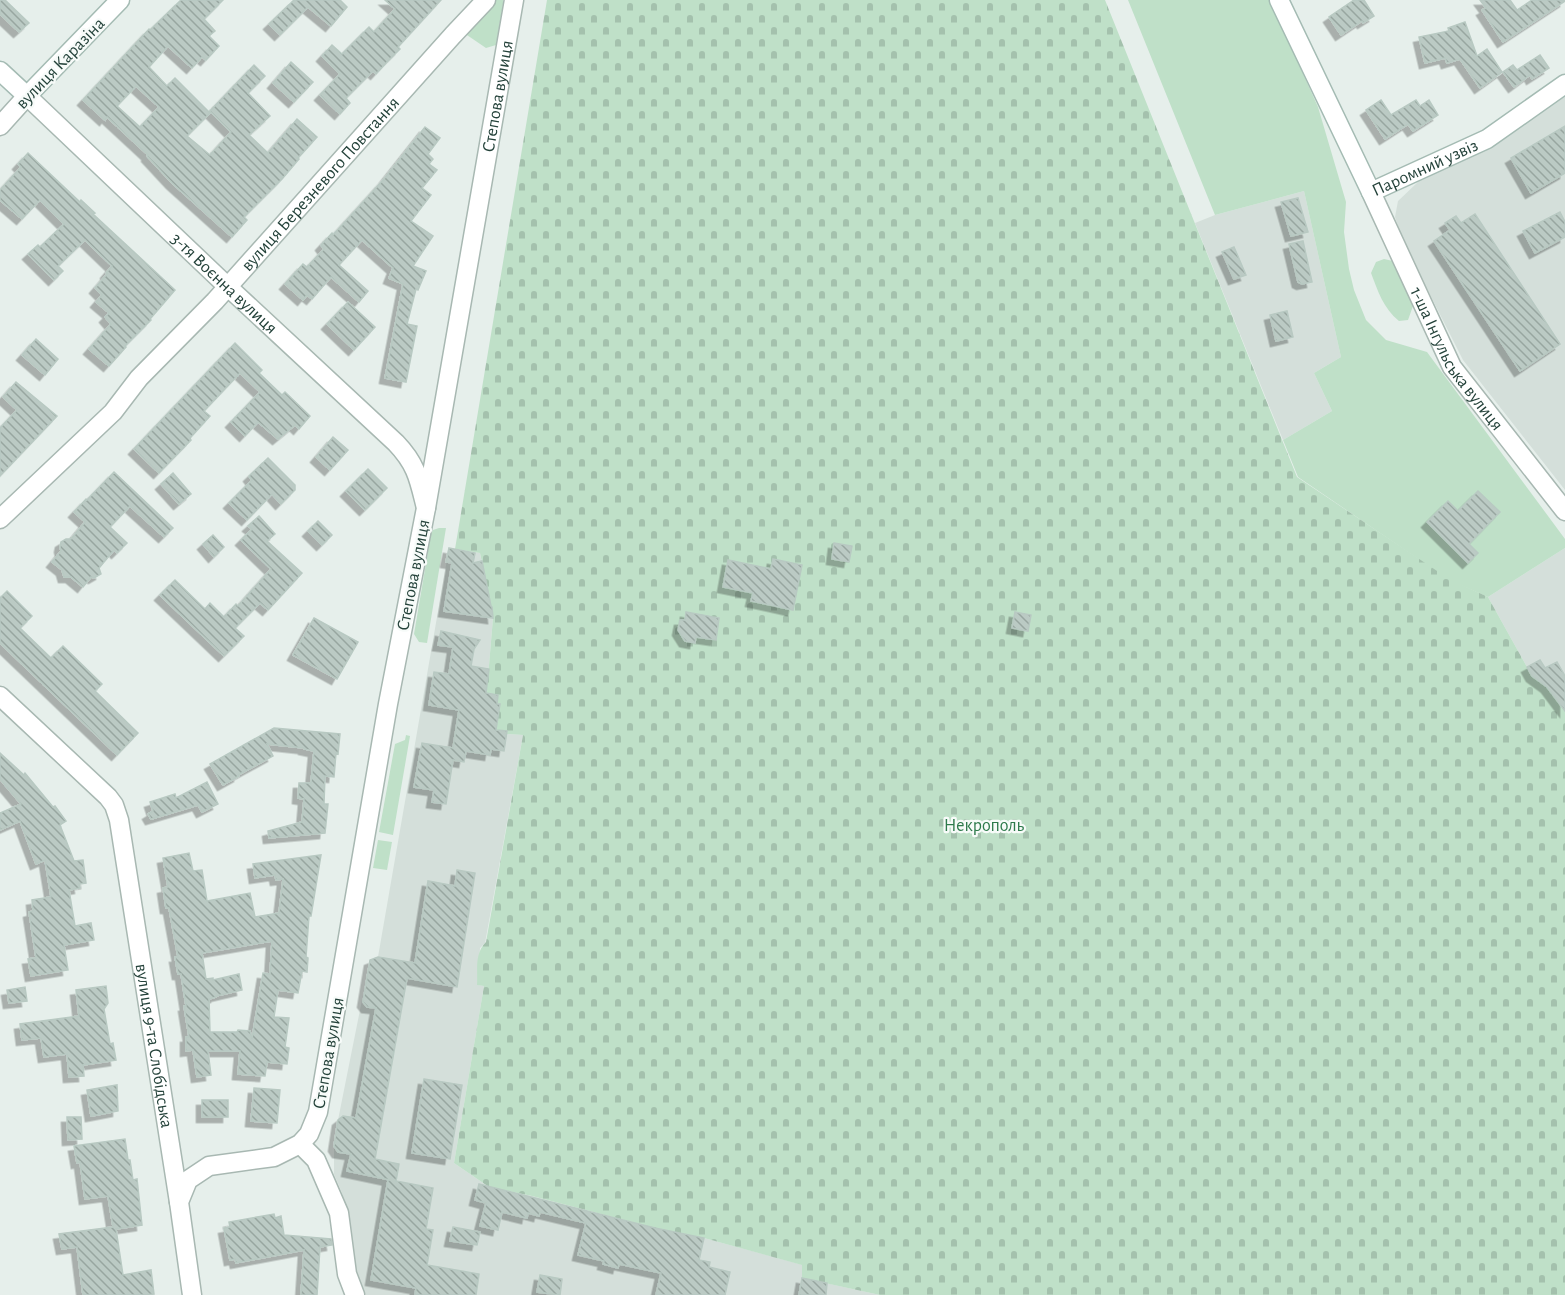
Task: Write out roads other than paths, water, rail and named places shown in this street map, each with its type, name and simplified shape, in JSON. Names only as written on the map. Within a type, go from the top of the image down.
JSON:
[{"type":"street","name":"вулиця Каразіна","points":[[0,126],[120,0]]},
{"type":"street","name":"вулиця Березневого Повстання","points":[[0,519],[113,412],[139,378],[227,286],[486,0]]},
{"type":"street","name":"Степова вулиця","points":[[300,1144],[309,1134],[318,1112],[388,704],[426,508],[514,0]]},
{"type":"street","name":"Паромний узвіз","points":[[1279,0],[1371,192],[1487,139],[1565,84]]},
{"type":"street","name":"3-тя Воєнна вулиця","points":[[0,71],[408,456],[419,479],[426,508]]},
{"type":"street","name":"1-ша Інгульська вулиця","points":[[1371,192],[1452,367],[1565,511]]},
{"type":"street","name":"вулиця 9-та Слобідська","points":[[0,696],[108,797],[114,805],[119,820],[192,1295]]},
{"type":"street","points":[[179,1202],[188,1180],[208,1166],[274,1156],[300,1144],[316,1160],[339,1213],[347,1274],[355,1295]]},
{"type":"park label","name":"Некрополь","points":[[984,825]]}]
